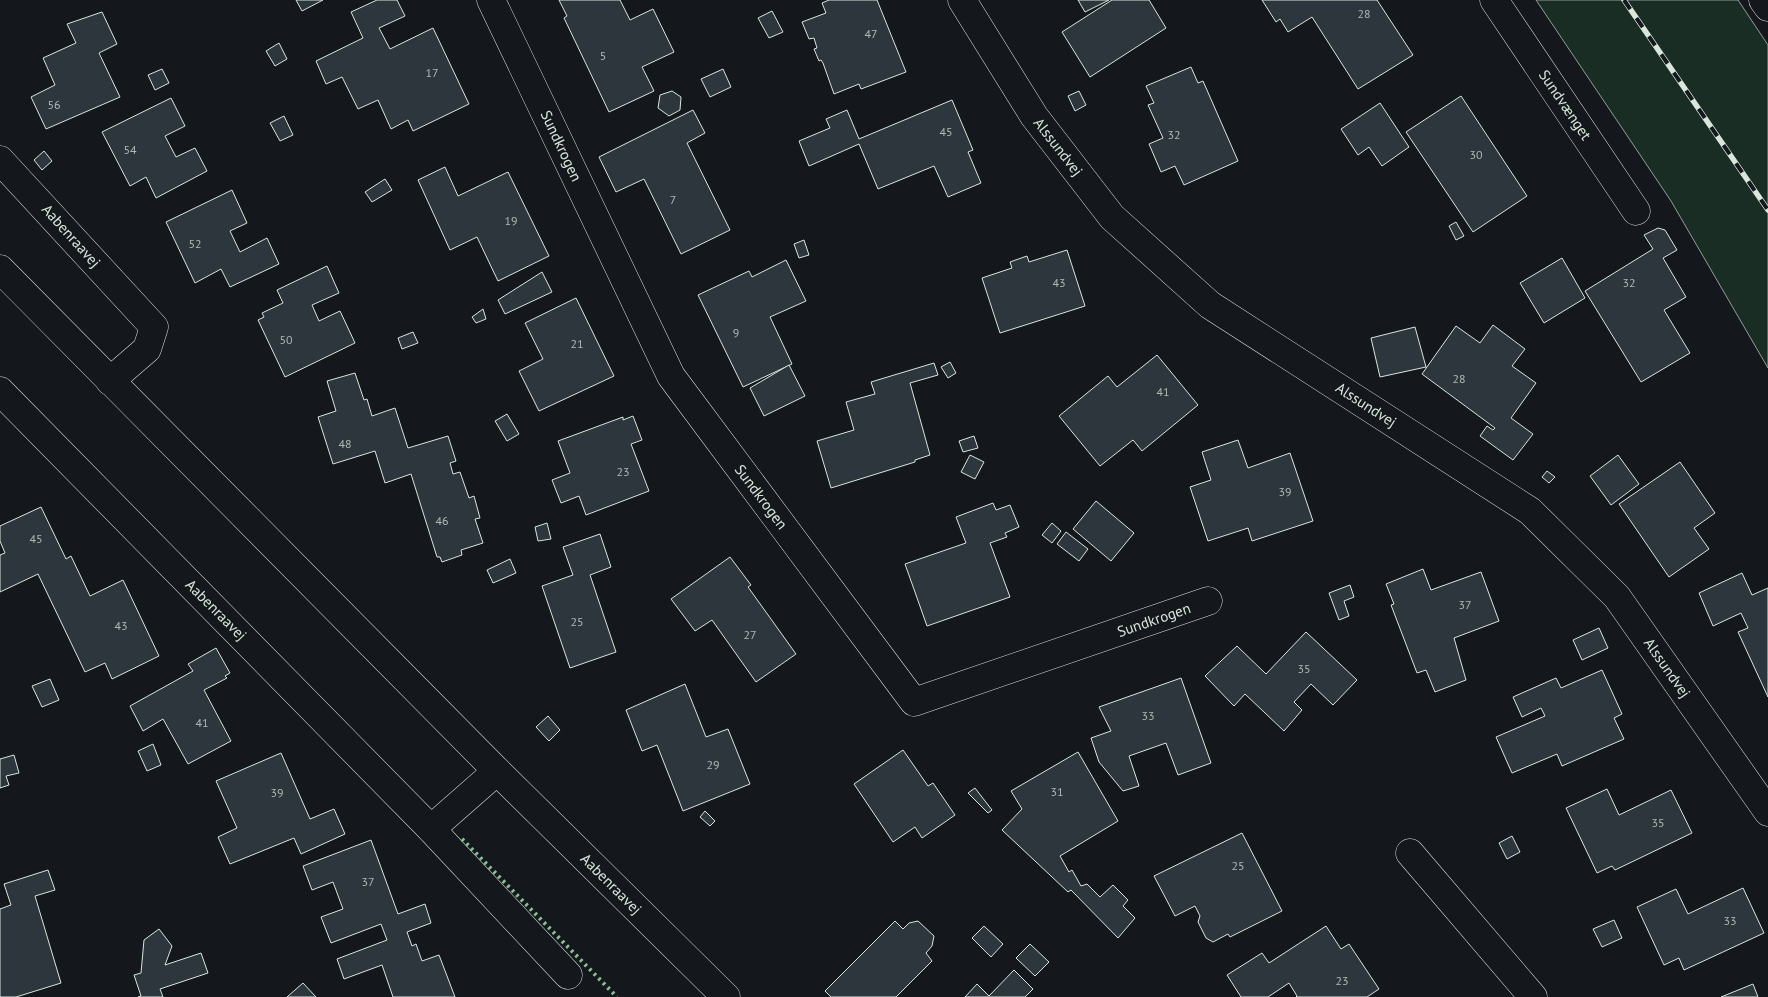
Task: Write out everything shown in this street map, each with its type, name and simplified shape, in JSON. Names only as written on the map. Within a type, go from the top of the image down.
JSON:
[{"type":"street","name":"Sundkrogen","points":[[491,0],[671,376],[914,702],[1208,602]]},
{"type":"street","name":"Alssundvej","points":[[962,0],[1034,116],[1112,217],[1210,305],[1530,510],[1617,597],[1768,812]]},
{"type":"street","name":"Sundvænget","points":[[1494,0],[1636,211]]},
{"type":"street","points":[[1763,0],[1768,7]]},
{"type":"street","name":"Aabenraavej","points":[[0,160],[154,327],[147,349],[110,381]]},
{"type":"street","name":"Aabenraavej","points":[[0,269],[497,771],[726,997]]},
{"type":"street","name":"Aabenraavej","points":[[0,391],[432,830],[568,975]]},
{"type":"street","points":[[432,830],[497,771]]},
{"type":"street","points":[[1410,853],[1533,997]]},
{"type":"green space","points":[[1536,0],[1738,0],[1768,45],[1768,368],[1671,201]]},
{"type":"building","points":[[296,0],[323,0],[302,11]]},
{"type":"building","points":[[377,0],[397,0],[405,16],[379,28],[390,49],[433,28],[469,104],[413,131],[408,120],[391,129],[378,100],[358,109],[342,77],[326,84],[316,61],[363,38],[351,12]]},
{"type":"building","points":[[559,0],[620,0],[630,20],[653,9],[674,52],[642,67],[654,91],[609,112],[564,18],[567,16]]},
{"type":"building","points":[[829,0],[877,0],[906,72],[861,89],[859,84],[834,94],[823,63],[821,60],[819,61],[814,49],[817,48],[814,38],[809,39],[802,22],[826,13],[822,3]]},
{"type":"building","points":[[1078,0],[1109,0],[1085,12]]},
{"type":"building","points":[[1112,0],[1149,0],[1166,28],[1090,77],[1062,32]]},
{"type":"building","points":[[1262,0],[1377,0],[1413,55],[1358,89],[1312,17],[1288,32],[1280,19],[1276,22]]},
{"type":"building","points":[[772,11],[783,32],[769,38],[758,18]]},
{"type":"building","points":[[102,12],[117,44],[99,53],[120,97],[46,129],[31,97],[55,85],[43,58],[76,43],[67,24]]},
{"type":"building","points":[[279,43],[287,59],[275,66],[266,51]]},
{"type":"building","points":[[1191,67],[1198,83],[1203,81],[1238,161],[1184,185],[1175,166],[1161,172],[1149,144],[1163,138],[1148,105],[1154,103],[1146,86]]},
{"type":"building","points":[[162,69],[169,83],[155,90],[148,75]]},
{"type":"building","points":[[723,69],[731,87],[710,97],[701,79]]},
{"type":"building","points":[[672,91],[681,97],[680,110],[669,116],[658,108],[660,95]]},
{"type":"building","points":[[1079,91],[1086,105],[1075,111],[1068,96]]},
{"type":"building","points":[[1461,96],[1527,196],[1473,232],[1406,132]]},
{"type":"building","points":[[171,98],[185,126],[165,136],[176,157],[195,148],[207,171],[156,198],[146,177],[130,186],[102,132]]},
{"type":"building","points":[[952,100],[973,150],[968,152],[981,183],[948,197],[934,166],[878,189],[859,144],[809,166],[799,141],[830,128],[826,119],[847,110],[859,139]]},
{"type":"building","points":[[1380,103],[1409,147],[1382,166],[1369,147],[1358,155],[1341,129]]},
{"type":"building","points":[[693,110],[705,133],[687,143],[730,230],[681,254],[644,179],[616,192],[599,157]]},
{"type":"building","points":[[284,116],[293,135],[280,141],[270,123]]},
{"type":"building","points":[[44,151],[52,161],[42,170],[34,160]]},
{"type":"building","points":[[445,167],[458,196],[508,172],[549,256],[498,281],[477,237],[450,250],[418,180]]},
{"type":"building","points":[[385,179],[392,190],[372,202],[365,192]]},
{"type":"building","points":[[232,190],[247,223],[230,231],[240,252],[267,238],[279,264],[230,287],[221,269],[195,283],[166,222]]},
{"type":"building","points":[[1456,222],[1464,236],[1456,240],[1449,226]]},
{"type":"building","points":[[1658,228],[1665,230],[1677,250],[1663,258],[1686,297],[1664,310],[1690,353],[1641,382],[1585,291],[1653,249],[1644,235]]},
{"type":"building","points":[[804,240],[809,255],[799,258],[794,244]]},
{"type":"building","points":[[1067,250],[1085,306],[1000,333],[982,278],[1012,268],[1010,262],[1027,256],[1029,262]]},
{"type":"building","points":[[1562,258],[1585,298],[1544,323],[1520,283]]},
{"type":"building","points":[[786,260],[806,301],[770,317],[792,364],[743,387],[698,295],[749,271],[752,277]]},
{"type":"building","points":[[327,266],[339,293],[312,305],[319,321],[340,311],[355,343],[285,377],[258,320],[264,317],[262,313],[283,303],[277,290]]},
{"type":"building","points":[[542,272],[552,292],[505,314],[498,300]]},
{"type":"building","points":[[576,298],[614,376],[539,411],[519,371],[543,359],[525,323]]},
{"type":"building","points":[[483,309],[486,319],[476,323],[472,317]]},
{"type":"building","points":[[1493,325],[1525,349],[1512,366],[1536,383],[1511,418],[1533,434],[1513,460],[1480,436],[1487,426],[1493,430],[1495,428],[1422,374],[1456,326],[1480,343]]},
{"type":"building","points":[[1415,327],[1426,367],[1380,377],[1371,338]]},
{"type":"building","points":[[413,332],[418,343],[402,349],[398,338]]},
{"type":"building","points":[[1157,355],[1198,405],[1142,451],[1133,440],[1100,466],[1059,416],[1108,376],[1117,387]]},
{"type":"building","points":[[950,362],[956,373],[948,378],[941,367]]},
{"type":"building","points":[[934,363],[938,375],[910,383],[930,455],[915,460],[915,462],[831,488],[817,441],[854,430],[846,402],[875,394],[871,382]]},
{"type":"building","points":[[789,365],[805,396],[764,416],[750,388]]},
{"type":"building","points":[[355,373],[364,400],[367,399],[372,416],[395,408],[408,448],[448,436],[456,461],[450,463],[453,474],[460,472],[469,498],[474,496],[480,518],[475,519],[483,543],[461,550],[462,555],[442,562],[440,557],[437,557],[411,474],[385,483],[375,451],[333,464],[318,417],[336,411],[327,381]]},
{"type":"building","points":[[507,414],[519,434],[507,441],[495,421]]},
{"type":"building","points":[[633,416],[642,440],[631,444],[649,491],[586,515],[579,496],[561,503],[552,480],[570,473],[558,441],[623,417],[623,420]]},
{"type":"building","points":[[974,436],[978,448],[963,452],[959,441]]},
{"type":"building","points":[[1238,440],[1248,468],[1290,453],[1313,521],[1252,541],[1248,528],[1208,541],[1190,487],[1211,480],[1202,452]]},
{"type":"building","points":[[970,455],[984,462],[975,479],[961,472]]},
{"type":"building","points":[[1618,455],[1639,484],[1611,505],[1590,476]]},
{"type":"building","points":[[1680,462],[1715,513],[1694,528],[1709,549],[1669,577],[1619,504]]},
{"type":"building","points":[[1547,471],[1555,477],[1549,483],[1542,477]]},
{"type":"building","points":[[1096,501],[1134,533],[1111,561],[1073,529]]},
{"type":"building","points":[[993,503],[996,510],[1010,505],[1019,527],[1005,533],[1007,537],[990,543],[1010,597],[927,626],[905,564],[966,543],[956,517]]},
{"type":"building","points":[[41,507],[66,559],[71,556],[90,596],[123,580],[159,656],[112,679],[105,663],[85,672],[38,574],[0,592],[0,555],[5,553],[0,541],[0,526]]},
{"type":"building","points":[[547,523],[551,539],[538,541],[535,527]]},
{"type":"building","points":[[1052,523],[1061,531],[1052,543],[1042,535]]},
{"type":"building","points":[[1066,532],[1088,549],[1079,561],[1057,544]]},
{"type":"building","points":[[600,534],[611,567],[590,575],[616,652],[570,668],[542,586],[573,575],[563,547]]},
{"type":"building","points":[[730,557],[751,585],[748,587],[796,654],[756,682],[712,620],[695,631],[671,599]]},
{"type":"building","points":[[510,559],[516,573],[493,583],[487,570]]},
{"type":"building","points":[[1423,569],[1431,590],[1481,572],[1499,621],[1454,638],[1466,680],[1435,692],[1426,670],[1417,673],[1391,605],[1394,604],[1386,584]]},
{"type":"building","points":[[1742,573],[1752,595],[1768,588],[1768,697],[1738,632],[1748,628],[1741,613],[1713,626],[1699,593]]},
{"type":"building","points":[[1350,585],[1354,597],[1344,601],[1349,616],[1339,620],[1329,593]]},
{"type":"building","points":[[1599,628],[1608,648],[1582,660],[1573,640]]},
{"type":"building","points":[[1306,632],[1357,680],[1333,705],[1311,684],[1294,702],[1302,710],[1284,731],[1245,694],[1234,706],[1205,676],[1237,646],[1266,674]]},
{"type":"building","points":[[216,648],[230,673],[225,676],[227,678],[204,690],[231,741],[188,764],[163,719],[143,731],[130,706],[193,671],[188,664]]},
{"type":"building","points":[[1602,670],[1622,714],[1614,718],[1624,739],[1562,766],[1557,754],[1512,773],[1496,737],[1545,716],[1541,708],[1522,717],[1513,697],[1556,678],[1561,688]]},
{"type":"building","points":[[1181,678],[1211,763],[1178,775],[1166,743],[1129,756],[1139,786],[1123,791],[1099,762],[1091,738],[1111,731],[1099,707]]},
{"type":"building","points":[[50,679],[59,700],[42,707],[32,686]]},
{"type":"building","points":[[685,684],[706,737],[728,729],[750,784],[683,811],[657,745],[642,751],[626,710]]},
{"type":"building","points":[[548,716],[560,730],[549,741],[536,727]]},
{"type":"building","points":[[153,744],[161,765],[147,771],[138,751]]},
{"type":"building","points":[[903,750],[928,786],[933,783],[955,815],[922,838],[915,827],[893,842],[854,784]]},
{"type":"building","points":[[1078,752],[1118,821],[1060,856],[1069,872],[1072,870],[1081,886],[1087,884],[1100,897],[1113,885],[1128,900],[1123,906],[1135,918],[1118,938],[1071,890],[1068,892],[1002,830],[1022,809],[1011,791]]},
{"type":"building","points":[[281,753],[310,819],[334,809],[345,834],[301,854],[294,838],[230,864],[218,837],[237,828],[216,781]]},
{"type":"building","points":[[14,755],[19,773],[6,776],[9,785],[0,788],[0,759]]},
{"type":"building","points":[[975,788],[992,810],[988,813],[968,793]]},
{"type":"building","points":[[1607,789],[1619,815],[1671,790],[1692,833],[1615,870],[1612,866],[1597,873],[1566,808]]},
{"type":"building","points":[[705,811],[715,821],[710,826],[700,817]]},
{"type":"building","points":[[1242,833],[1282,911],[1230,937],[1228,934],[1213,942],[1206,938],[1198,922],[1200,916],[1195,906],[1175,916],[1154,876]]},
{"type":"building","points":[[1512,836],[1520,852],[1507,859],[1499,843]]},
{"type":"building","points":[[371,840],[398,914],[425,904],[431,923],[407,932],[412,946],[416,944],[422,961],[439,955],[455,997],[393,997],[382,965],[344,979],[337,959],[387,940],[381,924],[331,943],[321,917],[343,909],[333,882],[312,890],[303,866]]},
{"type":"building","points":[[48,870],[55,890],[35,896],[61,983],[16,997],[0,997],[0,909],[11,905],[4,884]]},
{"type":"building","points":[[1743,888],[1764,933],[1684,970],[1679,958],[1664,965],[1637,907],[1676,889],[1688,914]]},
{"type":"building","points":[[1614,920],[1622,938],[1602,947],[1593,929]]},
{"type":"building","points":[[895,921],[903,929],[909,923],[918,921],[934,936],[932,946],[926,953],[932,961],[896,997],[831,997],[825,991]]},
{"type":"building","points":[[984,926],[1003,944],[991,957],[972,938]]},
{"type":"building","points":[[1326,926],[1341,949],[1349,944],[1379,989],[1367,997],[1296,997],[1289,983],[1268,997],[1241,997],[1227,975],[1262,953],[1269,963]]},
{"type":"building","points":[[159,929],[172,946],[165,965],[201,953],[208,973],[160,989],[163,997],[138,997],[141,996],[134,975],[141,973],[144,940]]},
{"type":"building","points":[[1030,944],[1049,962],[1035,976],[1016,958]]},
{"type":"building","points":[[1014,970],[1033,989],[1025,997],[965,997],[977,984],[989,996]]},
{"type":"building","points":[[303,983],[316,997],[287,997]]},
{"type":"building","points":[[1753,984],[1758,997],[1721,997]]},
{"type":"railway","points":[[1624,0],[1768,210]]},
{"type":"hedge","points":[[462,839],[617,997]]}]
